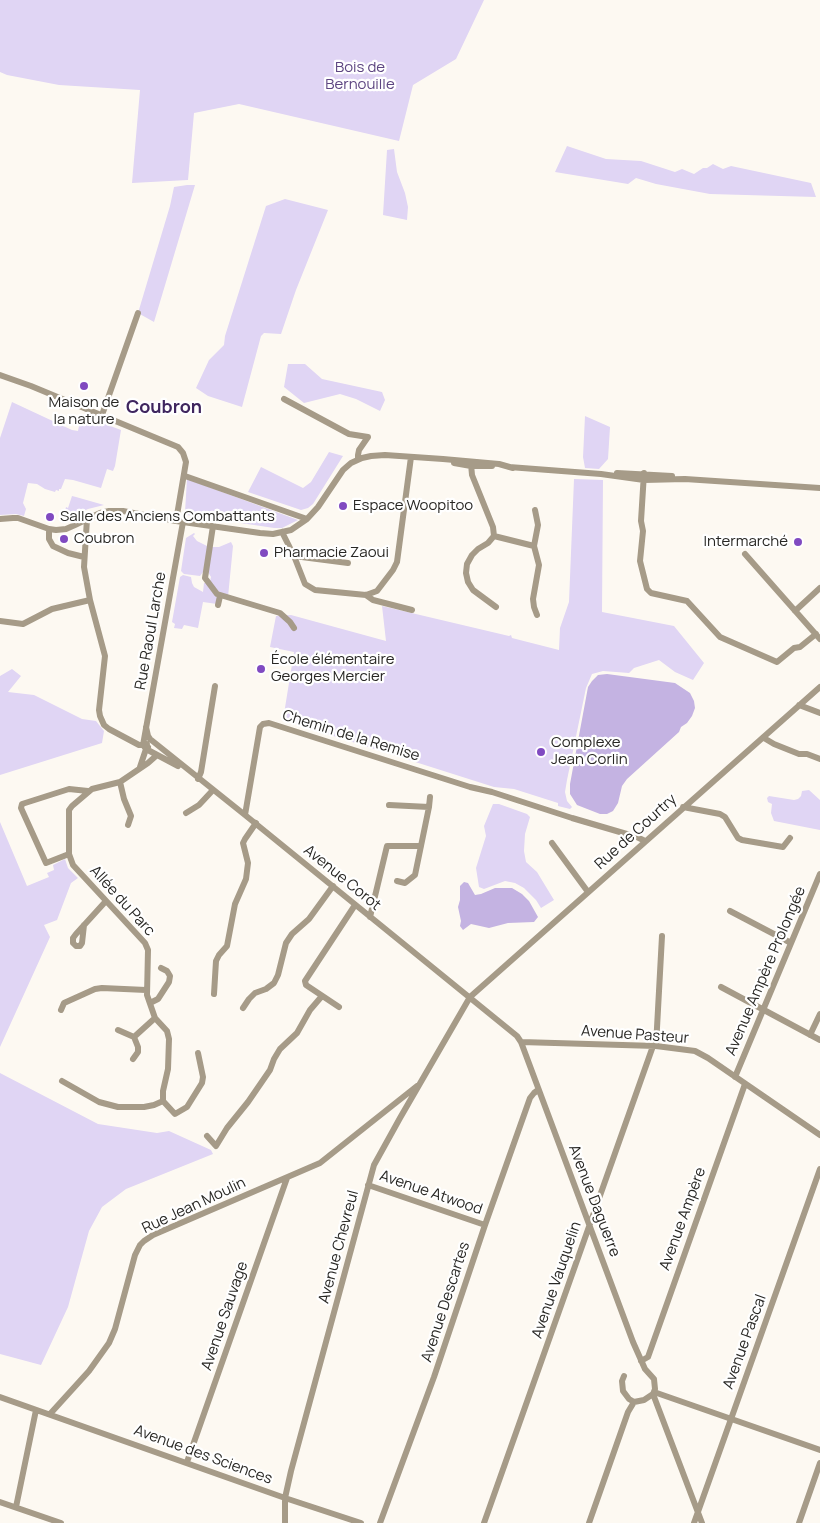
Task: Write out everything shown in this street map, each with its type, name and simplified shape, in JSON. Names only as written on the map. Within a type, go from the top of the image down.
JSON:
[{"type":"street","points":[[102,415],[138,313]]},
{"type":"street","name":"Rue Raoul Larche","points":[[0,375],[178,447],[183,453],[186,462],[180,522],[144,747]]},
{"type":"street","points":[[284,399],[348,434],[368,437],[359,450],[358,459]]},
{"type":"street","points":[[0,519],[18,518],[49,529],[66,529],[100,513],[114,510],[180,522],[260,533],[282,532],[299,525],[307,519],[318,507],[343,470],[351,463],[371,456],[411,457],[513,468],[601,474],[613,472],[644,477],[674,476],[685,479],[820,488]]},
{"type":"street","points":[[282,532],[305,584],[315,590],[366,594],[377,591],[397,562],[411,457]]},
{"type":"street","points":[[471,463],[472,476],[493,527],[494,536],[472,555],[466,573],[468,582],[473,590],[496,607]]},
{"type":"street","points":[[185,476],[307,519]]},
{"type":"street","points":[[644,477],[641,521],[643,531],[640,561],[648,589],[651,593],[687,601],[720,637],[777,662],[794,648],[800,647],[818,636],[745,554]]},
{"type":"street","points":[[777,485],[820,492]]},
{"type":"street","points":[[535,510],[538,525],[534,546],[539,565],[533,599],[537,615]]},
{"type":"street","points":[[88,519],[84,567],[90,600],[105,656],[100,716],[108,729],[139,745],[144,747],[150,745],[162,753],[168,754]]},
{"type":"street","points":[[213,526],[205,578],[220,596],[280,613],[294,628]]},
{"type":"street","points":[[49,529],[49,539],[53,546],[68,553],[84,557]]},
{"type":"street","points":[[494,536],[534,546]]},
{"type":"street","points":[[294,556],[348,564]]},
{"type":"street","points":[[795,610],[820,588]]},
{"type":"street","points":[[366,594],[373,600],[412,610]]},
{"type":"street","points":[[218,605],[220,596]]},
{"type":"street","points":[[0,621],[23,624],[52,609],[90,600]]},
{"type":"street","points":[[198,779],[201,772],[215,686]]},
{"type":"street","name":"Rue de Courtry","points":[[470,997],[820,687]]},
{"type":"street","points":[[799,705],[820,713]]},
{"type":"street","name":"Chemin de la Remise","points":[[245,815],[260,727],[263,724],[269,723],[646,841]]},
{"type":"street","points":[[140,769],[143,761],[144,747],[150,739],[146,727]]},
{"type":"street","points":[[764,738],[799,754],[807,754],[820,759]]},
{"type":"street","name":"Avenue Corot","points":[[150,739],[198,779]]},
{"type":"street","name":"Avenue Corot","points":[[144,747],[175,764],[213,790],[470,997]]},
{"type":"street","points":[[88,791],[69,789],[22,804],[21,808],[46,863],[69,854],[69,810],[72,806],[88,791],[120,782],[157,755]]},
{"type":"street","points":[[120,782],[130,816],[128,825]]},
{"type":"street","points":[[186,813],[199,805],[213,790]]},
{"type":"street","points":[[398,881],[405,882],[415,875],[430,797]]},
{"type":"street","points":[[389,804],[429,807]]},
{"type":"street","points":[[684,807],[720,814],[725,817],[738,838],[742,840],[783,847],[790,838]]},
{"type":"street","points":[[214,994],[216,961],[227,946],[235,904],[246,879],[248,863],[243,844],[244,839],[256,824]]},
{"type":"street","points":[[552,843],[588,892]]},
{"type":"street","points":[[370,917],[387,846],[421,846]]},
{"type":"street","name":"Allée du Parc","points":[[69,854],[72,865],[145,943],[148,950],[146,990],[155,1018],[167,1031],[169,1038],[168,1069],[163,1100]]},
{"type":"street","name":"Avenue Ampère Prolongée","points":[[735,1077],[820,874]]},
{"type":"street","points":[[243,1008],[248,998],[274,983],[278,975],[286,943],[292,934],[309,919],[332,886]]},
{"type":"street","points":[[84,926],[106,901]]},
{"type":"street","points":[[339,1007],[306,985],[305,981],[355,904]]},
{"type":"street","points":[[730,911],[791,943]]},
{"type":"street","name":"Avenue Vauquelin","points":[[484,1523],[654,1046],[662,936]]},
{"type":"street","points":[[150,1003],[158,999],[169,982],[170,976],[168,971],[161,968]]},
{"type":"street","points":[[721,987],[820,1040]]},
{"type":"street","points":[[61,1010],[64,1003],[102,988],[146,990]]},
{"type":"street","points":[[207,1136],[216,1146],[226,1128],[248,1102],[270,1070],[274,1058],[280,1049],[297,1033],[310,1010],[322,996]]},
{"type":"street","points":[[470,997],[514,1032],[521,1042]]},
{"type":"street","name":"Avenue Chevreul","points":[[285,1523],[285,1498],[291,1471],[368,1185],[377,1159],[470,997]]},
{"type":"street","points":[[810,1035],[820,1014]]},
{"type":"street","points":[[134,1037],[155,1018]]},
{"type":"street","points":[[118,1030],[134,1037],[138,1052],[133,1059]]},
{"type":"street","name":"Avenue Pasteur","points":[[521,1042],[654,1046],[695,1051],[820,1135]]},
{"type":"street","name":"Avenue Daguerre","points":[[521,1042],[642,1361],[654,1379],[653,1393]]},
{"type":"street","points":[[62,1081],[99,1102],[118,1107],[144,1107],[154,1105],[163,1100],[175,1114],[187,1108],[202,1083],[198,1053]]},
{"type":"street","name":"Rue Jean Moulin","points":[[50,1414],[89,1371],[109,1343],[115,1329],[135,1255],[144,1241],[162,1231],[320,1163],[420,1083]]},
{"type":"street","name":"Avenue Ampère","points":[[642,1361],[648,1357],[745,1084]]},
{"type":"street","name":"Avenue Descartes","points":[[380,1523],[434,1377],[530,1098],[538,1090]]},
{"type":"street","points":[[402,1098],[406,1099],[408,1103]]},
{"type":"street","name":"Avenue Pascal","points":[[694,1523],[820,1169]]},
{"type":"street","name":"Avenue Sauvage","points":[[187,1462],[287,1178]]},
{"type":"street","name":"Avenue Atwood","points":[[368,1185],[485,1225]]},
{"type":"street","points":[[624,1376],[621,1386],[623,1392],[634,1402],[644,1400],[653,1393]]},
{"type":"street","points":[[653,1393],[731,1418],[820,1450]]},
{"type":"street","points":[[653,1393],[702,1523]]},
{"type":"street","name":"Avenue des Sciences","points":[[0,1397],[361,1523]]},
{"type":"street","points":[[589,1523],[628,1412],[634,1402]]},
{"type":"street","points":[[16,1507],[36,1410]]},
{"type":"street","points":[[799,1523],[820,1463]]},
{"type":"street","points":[[0,1502],[62,1523]]},
{"type":"green space","name":"Bois de Bernouille","points":[[0,0],[484,0],[456,59],[413,85],[399,141],[239,104],[194,113],[188,180],[132,183],[140,90],[59,85],[0,72]]},
{"type":"green space","points":[[567,146],[606,159],[641,161],[675,172],[682,169],[694,174],[713,164],[723,169],[731,166],[811,183],[816,197],[710,194],[656,184],[636,178],[628,184],[555,172]]},
{"type":"green space","points":[[394,149],[397,172],[408,207],[407,220],[383,215],[387,150]]},
{"type":"green space","points":[[195,185],[154,322],[138,313],[174,187]]},
{"type":"green space","points":[[285,199],[328,210],[296,290],[281,334],[264,333],[261,336],[242,407],[208,396],[196,388],[209,360],[224,345],[225,336],[266,206]]},
{"type":"green space","points":[[288,364],[305,364],[322,379],[382,392],[385,400],[380,411],[356,399],[340,394],[304,403],[284,387]]},
{"type":"green space","points":[[12,402],[72,430],[78,431],[81,415],[121,430],[115,466],[113,471],[107,469],[101,488],[65,479],[61,489],[55,492],[37,484],[28,483],[23,503],[26,509],[24,516],[16,514],[0,515],[0,438]]},
{"type":"green space","points":[[585,416],[610,427],[608,459],[599,469],[585,468],[583,457]]},
{"type":"green space","points":[[329,452],[343,456],[313,504],[308,508],[301,510],[248,492],[261,467],[303,488],[311,482]]},
{"type":"green space","points":[[187,479],[298,520],[282,528],[274,528],[187,515],[185,512]]},
{"type":"green space","points":[[574,479],[603,480],[602,612],[674,626],[704,663],[693,680],[675,672],[659,660],[634,668],[629,673],[603,671],[592,674],[586,688],[565,792],[567,801],[572,807],[570,809],[558,806],[558,803],[514,789],[494,787],[283,720],[294,652],[270,647],[276,616],[291,615],[386,641],[382,606],[511,635],[512,638],[559,650],[560,628],[569,602]]},
{"type":"green space","points":[[72,496],[104,505],[88,509],[77,514],[69,521],[62,523],[66,507],[68,508]]},
{"type":"green space","points":[[194,533],[193,536],[197,541],[209,547],[203,572],[200,576],[184,574],[181,571],[186,538]]},
{"type":"green space","points":[[231,542],[233,546],[228,597],[220,594],[210,581],[211,577],[208,572],[212,547],[219,547]]},
{"type":"green space","points":[[183,575],[191,577],[194,587],[203,592],[204,583],[207,583],[217,596],[217,604],[203,602],[198,628],[184,625],[182,629],[174,628],[175,624],[172,622],[180,577]]},
{"type":"green space","points":[[12,669],[21,676],[8,692],[34,695],[82,719],[96,721],[104,731],[102,743],[0,775],[0,676]]},
{"type":"green space","points":[[809,790],[820,800],[820,830],[774,821],[771,813],[772,804],[768,802],[767,798],[769,796],[794,800],[801,796],[802,791]]},
{"type":"green space","points":[[493,804],[499,804],[527,814],[530,817],[525,834],[524,851],[526,862],[537,872],[554,900],[541,908],[524,888],[515,883],[505,881],[484,889],[479,887],[476,868],[486,836],[484,826]]},
{"type":"green space","points":[[0,822],[27,886],[49,877],[47,873],[54,870],[53,865],[65,859],[68,868],[78,878],[71,883],[57,920],[44,925],[50,937],[0,1047]]},
{"type":"green space","points":[[0,1073],[98,1124],[157,1133],[169,1131],[211,1150],[213,1154],[126,1189],[102,1207],[89,1231],[68,1307],[41,1365],[0,1354]]},
{"type":"shaded area","points":[[607,674],[675,683],[690,693],[695,708],[692,716],[681,727],[679,732],[627,779],[622,786],[618,803],[613,811],[607,814],[600,814],[577,805],[570,794],[570,784],[588,687],[598,675]]},
{"type":"shaded area","points":[[464,882],[468,883],[475,895],[495,888],[512,888],[529,901],[538,917],[534,922],[508,923],[489,928],[471,924],[463,930],[460,926],[461,921],[458,907],[460,886]]},
{"type":"place","name":"Maison de la nature","points":[[84,386]]},
{"type":"place","name":"Espace Woopitoo","points":[[343,506]]},
{"type":"place","name":"Salle des Anciens Combattants","points":[[50,517]]},
{"type":"place","name":"Coubron","points":[[64,539]]},
{"type":"place","name":"Intermarché","points":[[798,542]]},
{"type":"place","name":"Pharmacie Zaoui","points":[[264,553]]},
{"type":"place","name":"École élémentaire Georges Mercier","points":[[261,669]]},
{"type":"place","name":"Complexe Jean Corlin","points":[[541,752]]},
{"type":"district","name":"Coubron","points":[[164,408]]}]
